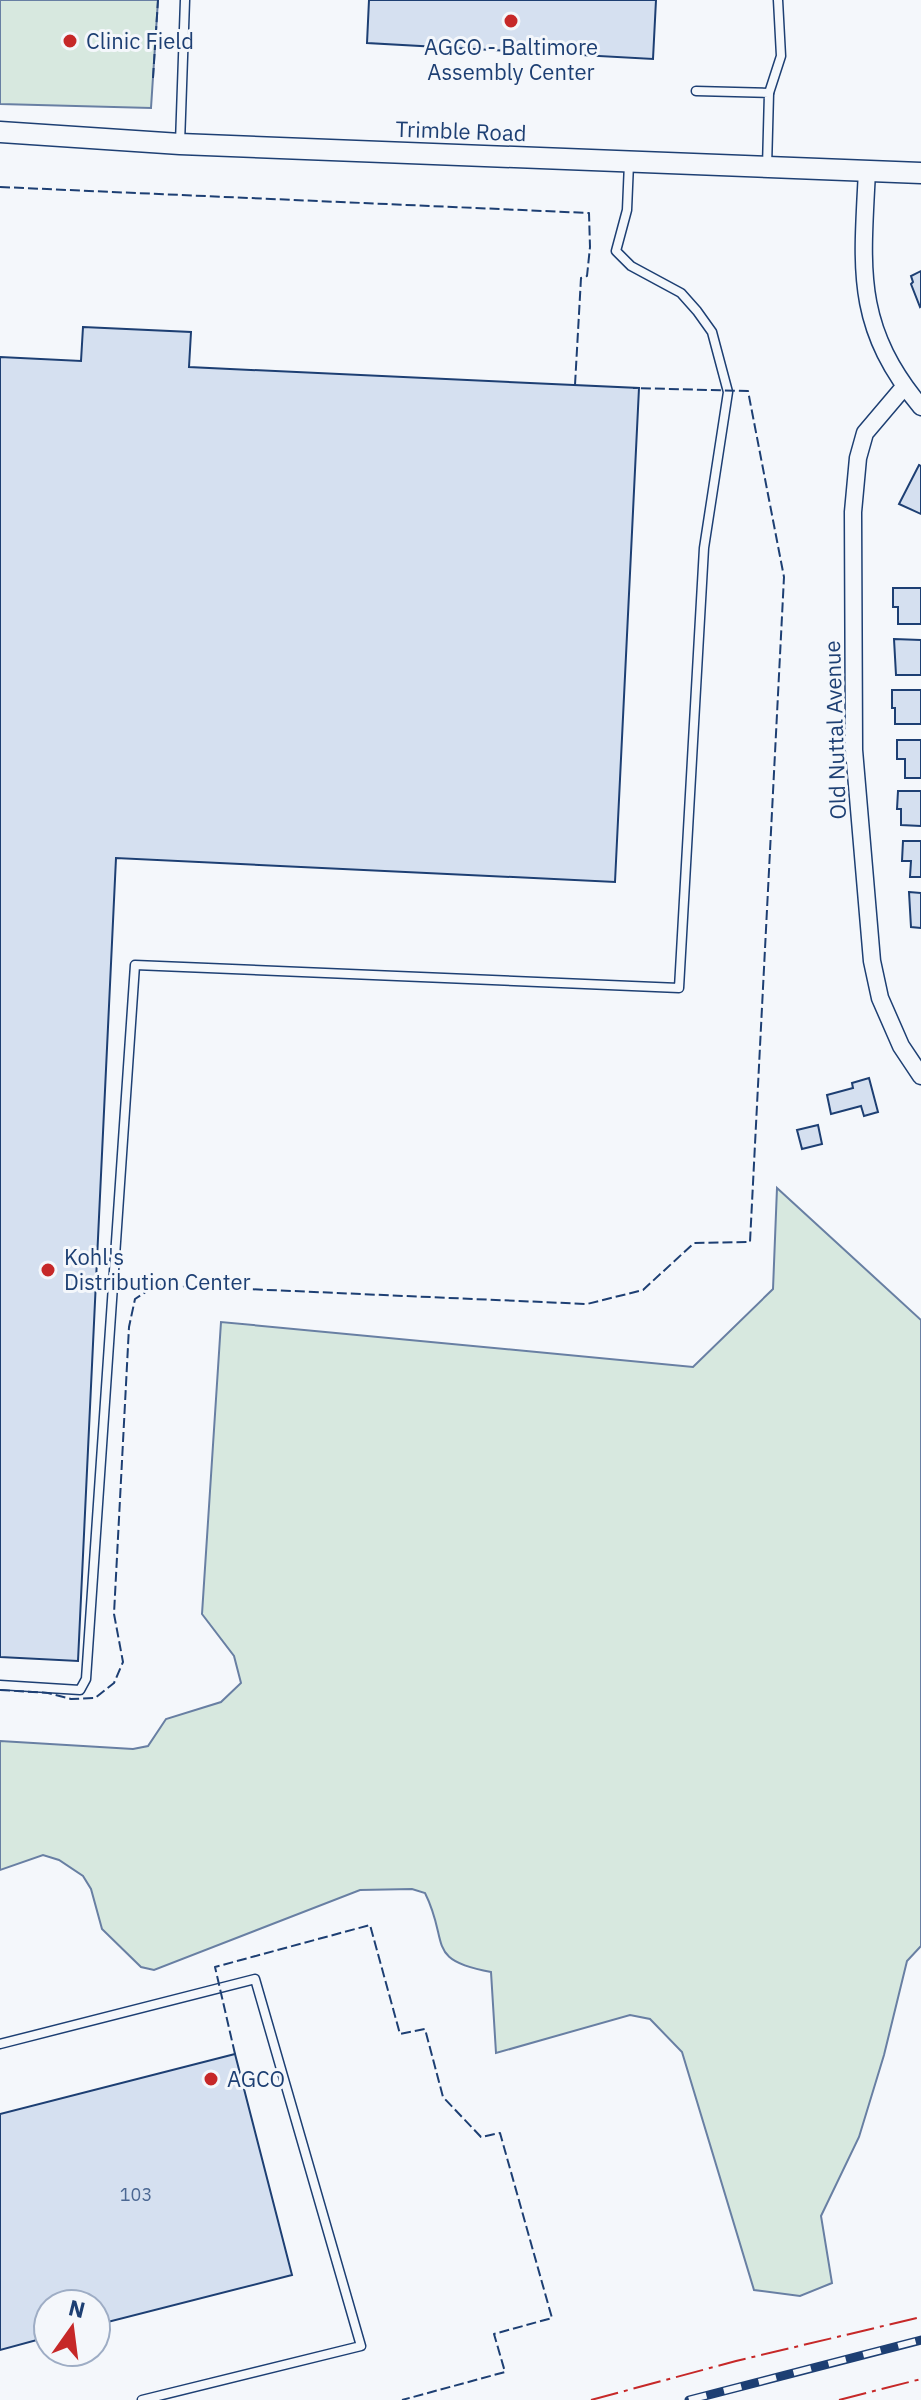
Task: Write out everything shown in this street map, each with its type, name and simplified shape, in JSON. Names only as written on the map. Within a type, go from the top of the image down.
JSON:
[{"type":"street","name":"Trimble Road","points":[[0,132],[180,144],[921,173]]},
{"type":"street","points":[[867,171],[863,265],[867,305],[877,336],[904,387],[921,407]]},
{"type":"street","name":"Old Nuttal Avenue","points":[[904,387],[865,433],[858,458],[853,512],[854,750],[872,961],[885,1010],[901,1046],[921,1076]]},
{"type":"lane","points":[[180,144],[185,0]]},
{"type":"lane","points":[[767,168],[769,93],[781,56],[778,0]]},
{"type":"lane","points":[[696,91],[769,93]]},
{"type":"lane","points":[[0,1685],[80,1690],[86,1679],[135,965],[679,988],[704,548],[728,392],[712,332],[697,311],[681,293],[631,266],[616,251],[627,210],[629,163]]},
{"type":"lane","points":[[0,2044],[255,1979],[361,2346],[142,2400]]},
{"type":"shaded area","name":"Clinic Field","points":[[0,0],[158,0],[151,108],[0,104]]},
{"type":"shaded area","points":[[777,1188],[921,1320],[921,1946],[907,1961],[884,2055],[859,2137],[821,2216],[832,2283],[800,2296],[754,2290],[682,2052],[650,2019],[630,2015],[496,2053],[491,1972],[456,1962],[447,1955],[425,1893],[412,1889],[360,1890],[154,1970],[141,1967],[102,1929],[91,1889],[83,1876],[59,1860],[43,1855],[0,1870],[0,1741],[133,1749],[148,1746],[166,1719],[221,1702],[241,1683],[234,1656],[202,1614],[221,1322],[693,1367],[773,1289]]},
{"type":"building","name":"AGCO - Baltimore Assembly Center","points":[[369,0],[656,0],[653,59],[367,43]]},
{"type":"building","points":[[921,271],[921,306],[920,307],[911,276]]},
{"type":"building","name":"Kohl's Distribution Center","points":[[83,327],[191,332],[189,367],[639,388],[615,882],[116,858],[78,1661],[0,1657],[0,357],[81,361]]},
{"type":"building","points":[[921,466],[921,514],[899,504]]},
{"type":"building","points":[[893,588],[921,588],[921,624],[898,624],[898,607],[893,607]]},
{"type":"building","points":[[894,639],[921,640],[921,675],[896,675]]},
{"type":"building","points":[[892,690],[921,690],[921,724],[895,724]]},
{"type":"building","points":[[897,740],[921,740],[921,778],[905,778],[905,759],[897,759]]},
{"type":"building","points":[[898,791],[921,791],[921,826],[901,825],[901,809],[897,809]]},
{"type":"building","points":[[903,841],[921,841],[921,877],[910,877],[911,861],[902,861]]},
{"type":"building","points":[[909,892],[921,893],[921,928],[911,927]]},
{"type":"building","points":[[869,1078],[878,1112],[864,1116],[861,1106],[831,1114],[827,1095],[853,1088],[852,1083]]},
{"type":"building","points":[[818,1125],[822,1144],[802,1149],[797,1130]]},
{"type":"building","points":[[235,2054],[292,2275],[112,2321],[112,2288],[32,2288],[32,2341],[0,2350],[0,2114]]},
{"type":"railway","points":[[689,2400],[921,2340]]},
{"type":"fence","points":[[153,78],[158,0]]},
{"type":"fence","points":[[0,187],[589,213],[587,276],[581,278],[577,386]]},
{"type":"fence","points":[[0,1690],[48,1693],[71,1699],[95,1698],[114,1683],[123,1662],[114,1614],[129,1327],[135,1299],[156,1285],[587,1304],[643,1290],[694,1243],[750,1242],[784,577],[748,391],[633,388]]},
{"type":"fence","points":[[235,2054],[215,1967],[370,1925],[400,2034],[425,2029],[443,2097],[481,2137],[500,2133],[552,2318],[494,2334],[505,2372],[402,2400]]},
{"type":"power","points":[[591,2400],[736,2361],[921,2317]]},
{"type":"power","points":[[839,2400],[921,2379]]},
{"type":"place","name":"AGCO - Baltimore Assembly Center","points":[[511,21]]},
{"type":"place","name":"Clinic Field","points":[[70,41]]},
{"type":"place","name":"Kohl's Distribution Center","points":[[48,1270]]},
{"type":"place","name":"AGCO","points":[[211,2079]]}]
